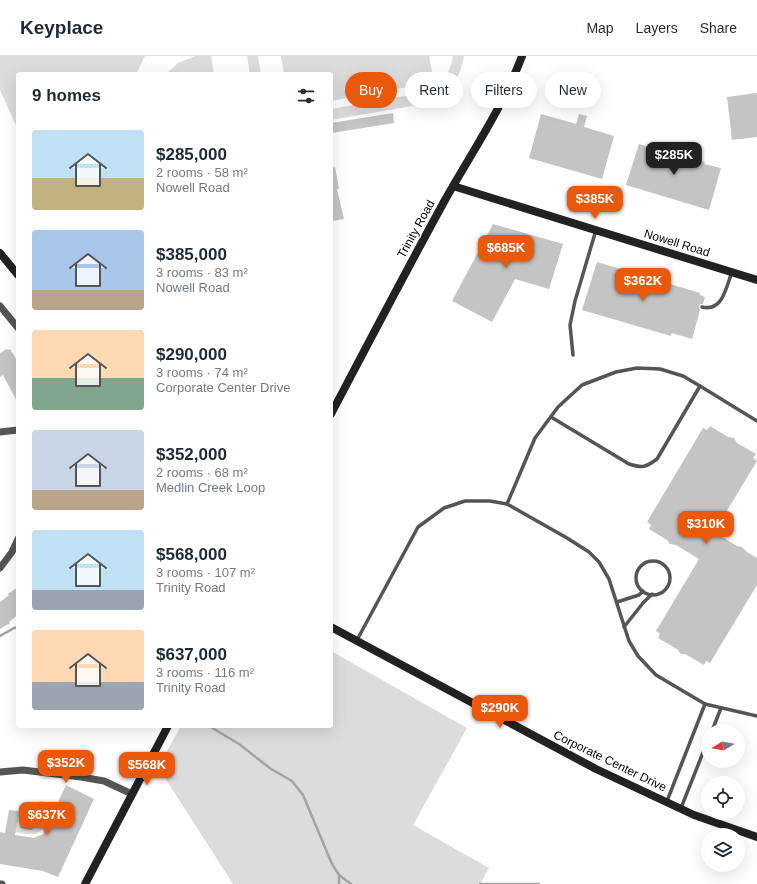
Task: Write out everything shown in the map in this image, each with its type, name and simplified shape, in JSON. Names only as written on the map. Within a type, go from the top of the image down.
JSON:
[{"type":"street","name":"Trinity Road","points":[[333,410],[403,276],[500,105],[514,78],[522,56]]},
{"type":"street","name":"Nowell Road","points":[[453,186],[757,280]]},
{"type":"street","points":[[0,253],[16,273]]},
{"type":"street","points":[[0,306],[16,326]]},
{"type":"street","points":[[0,432],[16,430]]},
{"type":"street","points":[[0,568],[12,552],[16,543]]},
{"type":"street","name":"Corporate Center Drive","points":[[333,628],[589,765],[680,809],[757,838]]},
{"type":"street","points":[[85,884],[167,728]]},
{"type":"street","points":[[0,772],[23,770],[81,777],[104,781],[132,794]]},
{"type":"lane","points":[[573,355],[570,325],[575,301],[596,230]]},
{"type":"lane","points":[[702,307],[709,309],[715,306],[722,298],[732,272]]},
{"type":"lane","points":[[506,504],[535,438],[558,408],[582,385],[616,372],[637,368],[660,369],[683,376],[757,421]]},
{"type":"lane","points":[[551,417],[629,464],[640,467],[648,466],[657,459],[700,386]]},
{"type":"lane","points":[[356,641],[418,527],[444,508],[465,501],[490,501],[506,504],[567,538],[589,552],[599,562],[606,572],[629,641],[638,656],[656,675],[706,704],[757,716]]},
{"type":"lane","points":[[649,561],[658,561],[666,566],[670,574],[669,583],[664,591],[656,595],[652,594],[647,594],[640,589],[636,581],[636,572],[641,565],[649,561]]},
{"type":"lane","points":[[617,602],[639,596],[643,591]]},
{"type":"lane","points":[[624,627],[652,594]]},
{"type":"lane","points":[[667,803],[706,704]]},
{"type":"lane","points":[[715,724],[721,708]]},
{"type":"lane","points":[[680,809],[701,757]]},
{"type":"shaded area","points":[[0,56],[145,56],[137,72],[16,72],[16,126],[0,90]]},
{"type":"shaded area","points":[[195,56],[211,56],[214,72],[168,72],[178,63]]},
{"type":"shaded area","points":[[247,56],[258,56],[261,72],[250,72]]},
{"type":"shaded area","points":[[281,56],[429,56],[432,72],[405,72],[405,87],[397,89],[397,72],[345,72],[345,98],[333,101],[333,72],[284,72]]},
{"type":"shaded area","points":[[453,56],[464,56],[459,72],[448,72]]},
{"type":"shaded area","points":[[405,96],[405,107],[333,120],[333,109],[345,107],[345,108],[397,108],[397,97]]},
{"type":"shaded area","points":[[333,652],[467,728],[413,825],[489,868],[480,884],[233,884],[158,767],[180,728],[333,728]]},
{"type":"shaded area","points":[[42,801],[53,806],[45,825],[40,831],[33,834],[16,832],[21,806]]},
{"type":"shaded area","points":[[35,810],[39,814],[32,830],[20,828],[23,813]]},
{"type":"building","points":[[757,93],[757,137],[732,140],[727,97]]},
{"type":"building","points":[[393,113],[394,123],[333,133],[333,123]]},
{"type":"building","points":[[541,114],[576,124],[579,114],[587,116],[584,127],[614,136],[602,179],[529,158]]},
{"type":"building","points":[[639,144],[672,153],[673,151],[688,155],[687,157],[705,162],[704,164],[721,168],[709,210],[626,185]]},
{"type":"building","points":[[335,167],[339,189],[337,189],[344,219],[333,221],[333,168]]},
{"type":"building","points":[[493,224],[563,244],[549,289],[515,279],[492,322],[452,301]]},
{"type":"building","points":[[597,262],[700,293],[700,295],[705,297],[703,304],[700,304],[699,306],[700,310],[692,339],[672,333],[671,336],[582,310]]},
{"type":"building","points":[[10,349],[16,359],[16,399],[3,375],[0,377],[0,353]]},
{"type":"building","points":[[710,426],[728,437],[734,438],[737,443],[756,454],[753,458],[757,461],[714,532],[737,546],[742,547],[757,558],[757,585],[710,663],[706,661],[704,665],[685,654],[681,654],[677,649],[658,638],[660,634],[656,631],[699,559],[676,545],[670,544],[667,540],[649,529],[651,525],[647,522],[703,428],[707,430]]},
{"type":"building","points":[[16,588],[16,617],[9,622],[10,623],[0,629],[0,602],[9,595],[8,594]]},
{"type":"building","points":[[66,785],[94,799],[58,877],[43,871],[0,864],[0,832],[5,833],[9,810],[20,811],[15,835],[34,838],[43,834]]},
{"type":"waterway","points":[[0,636],[16,628]]},
{"type":"waterway","points":[[212,728],[239,744],[271,769],[292,781],[303,795],[332,864],[339,875],[351,884]]},
{"type":"waterway","points":[[339,875],[339,884]]},
{"type":"waterway","points":[[480,884],[539,884]]}]
